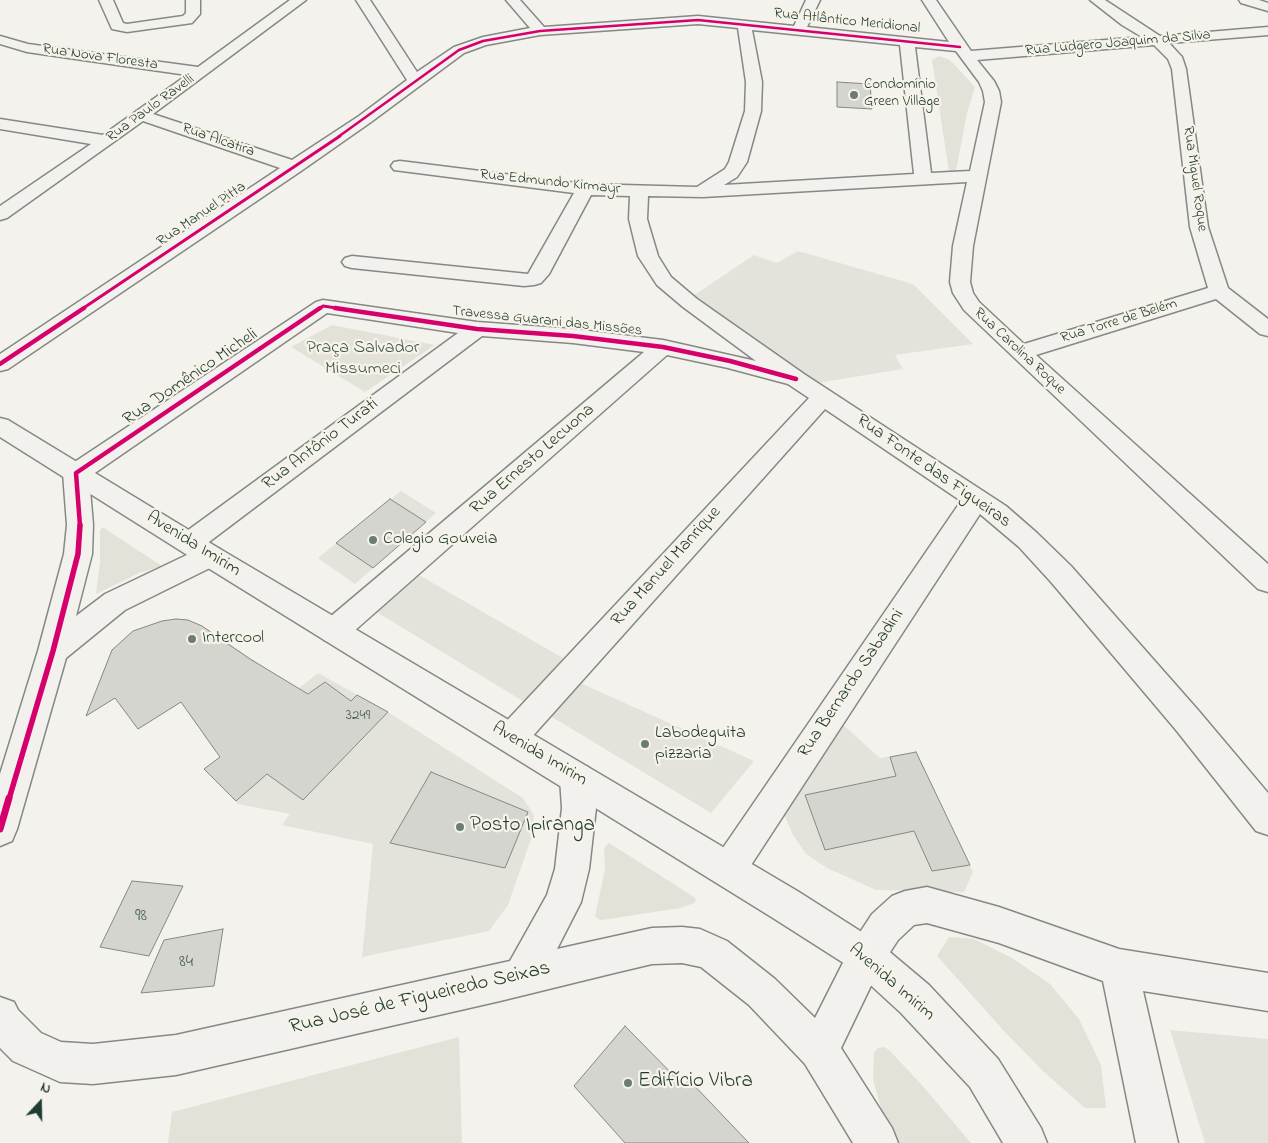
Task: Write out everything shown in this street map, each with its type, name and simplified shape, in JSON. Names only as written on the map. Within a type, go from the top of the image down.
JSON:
[{"type":"street","points":[[106,0],[117,26],[127,28],[187,20],[193,14],[192,0]]},
{"type":"street","name":"Rua Paulo Ravelli","points":[[0,214],[106,141],[299,0]]},
{"type":"street","points":[[362,0],[415,81]]},
{"type":"street","points":[[514,0],[540,31]]},
{"type":"street","points":[[799,30],[813,0]]},
{"type":"street","name":"Rua Carolina Roque","points":[[930,0],[991,91],[993,102],[963,246],[960,282],[963,293],[971,306],[1020,353],[1268,580]]},
{"type":"street","name":"Rua Miguel Roque","points":[[1097,0],[1127,22],[1157,40],[1175,57],[1199,227],[1218,291]]},
{"type":"street","points":[[1246,0],[1268,7]]},
{"type":"street","points":[[725,22],[734,7]]},
{"type":"street","name":"Rua Atlântico Meridional","points":[[415,81],[459,50],[483,41],[540,31],[683,20],[725,22],[908,42],[964,52]]},
{"type":"street","points":[[700,192],[731,173],[738,162],[746,138],[753,111],[754,82],[744,24]]},
{"type":"street","name":"Rua Ludgero Joaquim da Silva","points":[[964,52],[1268,32]]},
{"type":"street","name":"Rua Nova Floresta","points":[[0,40],[27,48],[201,72]]},
{"type":"street","points":[[908,42],[923,179]]},
{"type":"street","name":"Rua Manuel Pitta","points":[[0,364],[295,167],[365,119],[415,81]]},
{"type":"street","name":"Rua Alcatira","points":[[141,115],[295,167]]},
{"type":"street","points":[[0,124],[106,141]]},
{"type":"street","name":"Rua Edmundo Kirmayr","points":[[400,166],[520,182],[585,189],[639,192],[700,192],[978,176]]},
{"type":"street","points":[[352,262],[524,280],[534,279],[539,274],[585,189]]},
{"type":"street","name":"Rua Fonte das Figueiras","points":[[639,192],[638,218],[648,256],[664,281],[690,303],[796,379],[997,513],[1021,534],[1061,574],[1187,720],[1268,820]]},
{"type":"street","points":[[1218,291],[1268,330]]},
{"type":"street","name":"Rua Torre de Belém","points":[[1020,353],[1218,291]]},
{"type":"street","name":"Travessa Guarani das Missões","points":[[323,306],[477,329],[573,336],[664,347],[730,361],[796,379]]},
{"type":"street","name":"Rua Domênico Micheli","points":[[76,473],[323,306]]},
{"type":"street","name":"Rua Antônio Turati","points":[[53,652],[115,602],[200,550],[477,329]]},
{"type":"street","name":"Rua Ernesto Lecuona","points":[[334,631],[664,347]]},
{"type":"street","name":"Rua Manuel Manrique","points":[[511,738],[823,396]]},
{"type":"street","name":"Avenida Imirim","points":[[0,426],[866,956],[915,999],[984,1073],[1026,1143]]},
{"type":"street","points":[[0,829],[53,652],[78,554],[80,525],[76,473]]},
{"type":"street","name":"Rua Bernardo Sabadini","points":[[728,870],[976,499]]},
{"type":"street","points":[[523,975],[563,902],[572,869],[579,808],[576,778]]},
{"type":"street","points":[[819,1050],[866,956],[885,926],[905,909],[927,905],[999,925],[1119,968],[1268,992]]},
{"type":"street","name":"Rua José de Figueiredo Seixas","points":[[0,1016],[4,1024],[26,1047],[60,1062],[94,1064],[176,1055],[203,1050],[652,946],[682,945],[700,948],[714,954],[762,992],[819,1050],[877,1143]]},
{"type":"street","points":[[1119,968],[1157,1143]]},
{"type":"shaded area","points":[[798,251],[913,284],[973,344],[895,355],[903,369],[811,384],[687,300],[754,255],[777,263]]},
{"type":"shaded area","name":"Colegio Gouveia","points":[[401,491],[436,513],[355,584],[318,558]]},
{"type":"shaded area","points":[[417,574],[563,658],[526,703],[375,611]]},
{"type":"shaded area","points":[[188,620],[202,626],[298,689],[318,673],[388,712],[523,798],[534,815],[532,836],[508,905],[489,931],[362,957],[373,844],[282,825],[290,814],[238,804],[204,769],[223,755],[214,750],[181,702],[138,729],[116,698],[90,713],[96,689],[112,650],[138,629],[162,621]]},
{"type":"shaded area","points":[[578,682],[754,761],[711,813],[547,714]]},
{"type":"shaded area","points":[[840,722],[880,758],[916,752],[973,872],[964,892],[876,890],[827,868],[806,854],[793,835],[783,812]]},
{"type":"shaded area","points":[[1170,1030],[1268,1039],[1268,1143],[1205,1143]]},
{"type":"green space","points":[[939,56],[950,60],[975,87],[967,113],[956,171],[949,172],[932,60]]},
{"type":"green space","name":"Praça Salvador Missumeci","points":[[332,325],[435,345],[365,392],[291,347]]},
{"type":"green space","points":[[102,528],[162,566],[139,573],[96,594],[100,562],[100,530]]},
{"type":"green space","points":[[609,843],[694,897],[696,899],[694,903],[680,908],[602,920],[598,919],[595,916],[605,869],[604,848]]},
{"type":"green space","points":[[949,937],[974,939],[1012,958],[1050,984],[1079,1019],[1101,1065],[1106,1108],[1085,1108],[1044,1072],[1003,1030],[937,956]]},
{"type":"green space","points":[[459,1037],[462,1143],[168,1143],[172,1112]]},
{"type":"green space","points":[[884,1047],[920,1083],[971,1143],[897,1143],[884,1120],[873,1079],[874,1053],[878,1048]]},
{"type":"building","name":"Condomínio Green Village","points":[[837,82],[870,84],[872,109],[837,107]]},
{"type":"building","name":"Colegio Gouveia","points":[[390,499],[426,522],[373,568],[336,543]]},
{"type":"building","points":[[188,620],[202,626],[250,659],[308,694],[325,682],[351,701],[357,695],[388,712],[303,800],[267,774],[236,801],[204,769],[220,757],[181,702],[138,729],[115,698],[86,716],[112,650],[133,631],[162,621]]},
{"type":"building","points":[[916,752],[970,865],[932,871],[914,831],[825,850],[805,795],[896,776],[890,757]]},
{"type":"building","name":"Posto Ipiranga","points":[[431,772],[528,812],[505,868],[390,843]]},
{"type":"building","points":[[132,881],[183,886],[149,956],[100,947]]},
{"type":"building","points":[[223,929],[214,986],[141,993],[164,940]]},
{"type":"building","name":"Edifício Vibra","points":[[625,1026],[684,1086],[689,1080],[749,1143],[625,1143],[574,1086]]},
{"type":"cycle path","points":[[0,364],[365,119],[443,60],[459,50],[483,41],[540,31],[698,20],[960,47]]},
{"type":"cycle path","points":[[0,829],[53,651],[78,554],[80,525],[76,473],[323,306],[477,329],[573,336],[663,347],[730,361],[796,379]]},
{"type":"place","name":"Condomínio Green Village","points":[[854,95]]},
{"type":"place","name":"Colegio Gouveia","points":[[373,540]]},
{"type":"place","name":"Intercool","points":[[192,639]]},
{"type":"place","name":"Labodeguita pizzaria","points":[[645,744]]},
{"type":"place","name":"Posto Ipiranga","points":[[460,827]]},
{"type":"place","name":"Edifício Vibra","points":[[628,1083]]}]
